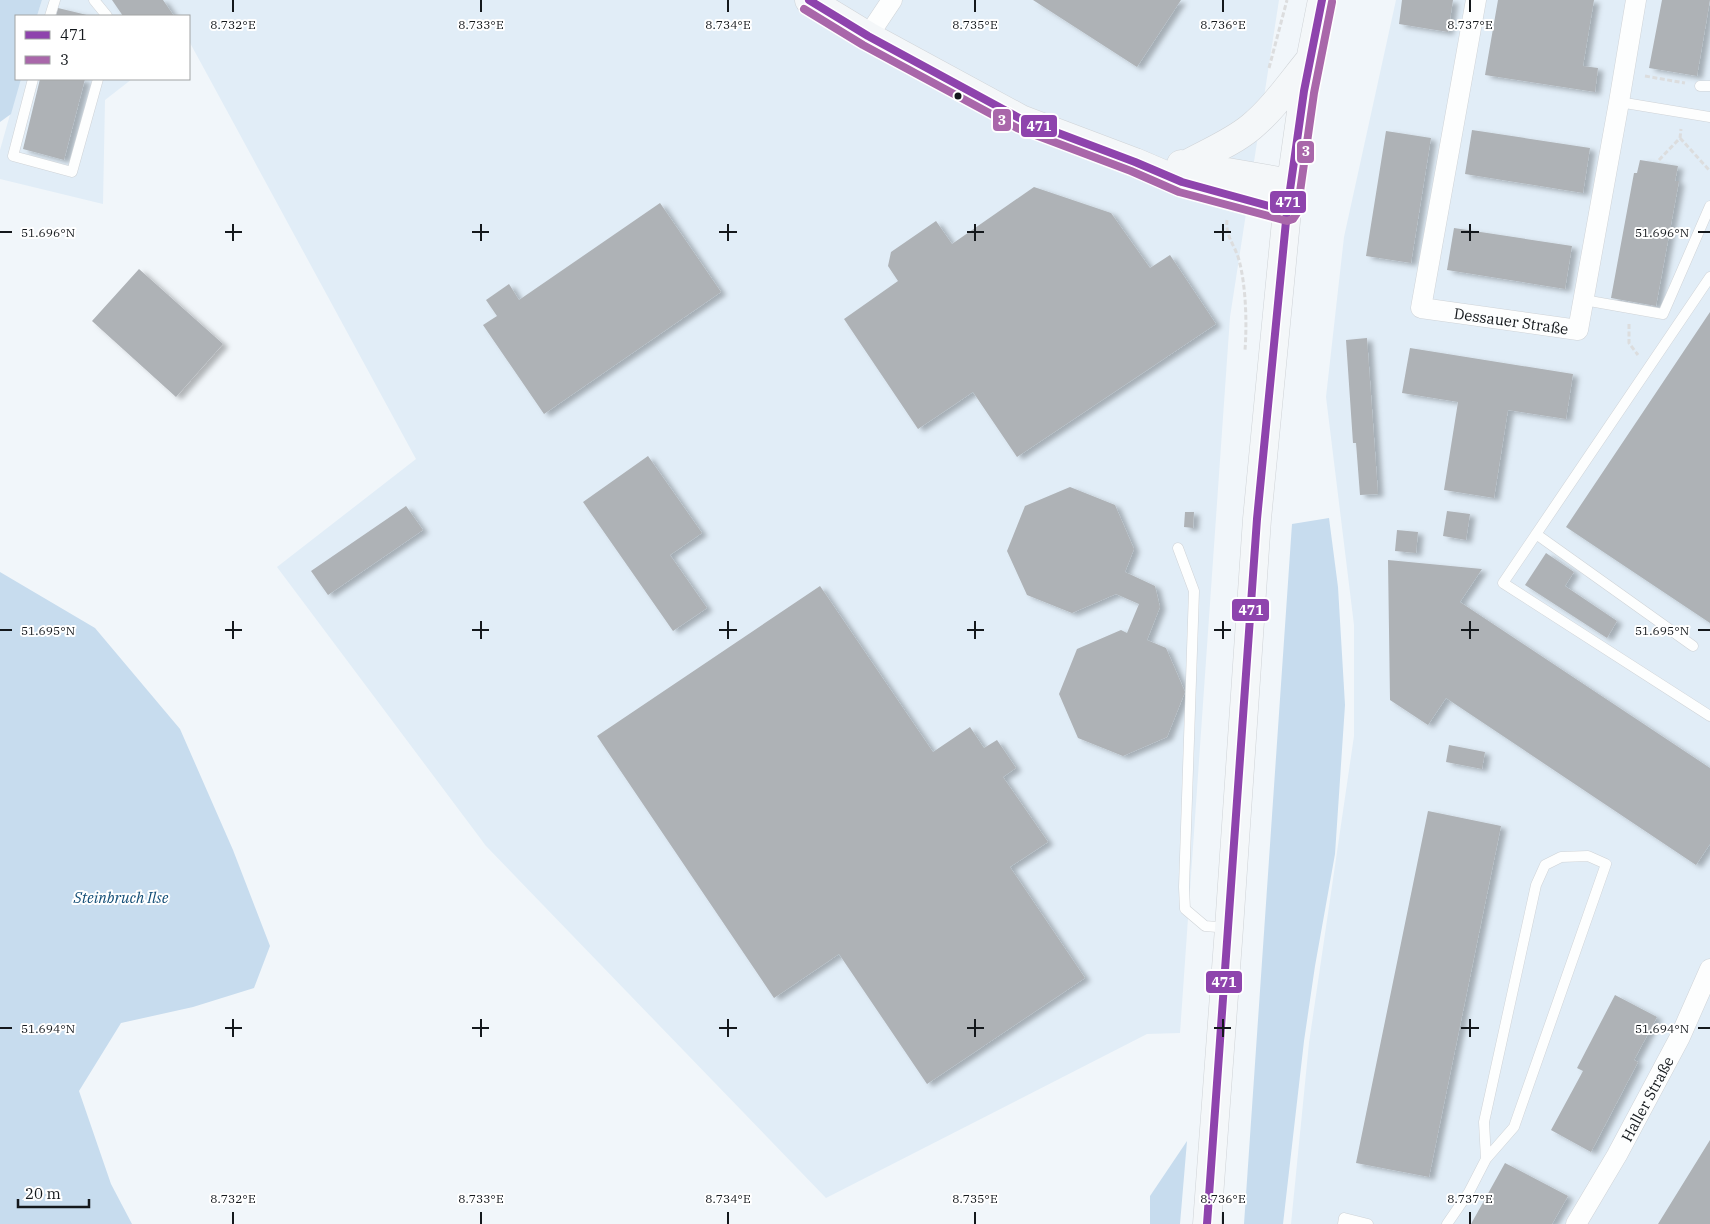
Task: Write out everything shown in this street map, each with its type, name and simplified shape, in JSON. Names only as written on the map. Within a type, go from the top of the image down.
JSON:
[{"type":"main road","points":[[808,0],[868,36],[1021,119],[1182,182],[1287,211]]},
{"type":"main road","points":[[1206,1224],[1229,928],[1257,519],[1287,211],[1310,59],[1322,0]]},
{"type":"main road","points":[[1188,164],[1252,126],[1278,100],[1310,59]]},
{"type":"main road","points":[[1135,162],[1188,164],[1291,183]]},
{"type":"street","points":[[868,36],[892,0]]},
{"type":"street","name":"Dessauer Straße","points":[[1476,0],[1421,308],[1578,330],[1620,102],[1636,0]]},
{"type":"street","name":"Haller Straße","points":[[1576,1224],[1616,1155],[1680,1036],[1710,970]]},
{"type":"lane","points":[[50,15],[55,0]]},
{"type":"lane","points":[[94,0],[107,15]]},
{"type":"lane","points":[[33,80],[13,156],[72,172],[98,80]]},
{"type":"lane","points":[[1620,102],[1710,117]]},
{"type":"lane","points":[[1584,300],[1662,314],[1710,206]]},
{"type":"lane","points":[[1710,277],[1502,583],[1710,716]]},
{"type":"lane","points":[[1536,534],[1693,646]]},
{"type":"lane","points":[[1178,548],[1194,591],[1184,887],[1185,909],[1205,926],[1229,928]]},
{"type":"lane","points":[[1447,1224],[1469,1192],[1486,1159],[1514,1127],[1606,864],[1588,856],[1561,857],[1545,865],[1536,884],[1484,1122],[1486,1159]]},
{"type":"lane","points":[[1343,1224],[1344,1218],[1368,1224]]},
{"type":"path","points":[[1624,72],[1705,86]]},
{"type":"path","points":[[1658,160],[1680,138],[1685,113]]},
{"type":"path","points":[[1680,138],[1710,172]]},
{"type":"path","points":[[1629,324],[1629,343],[1636,352]]},
{"type":"shaded area","points":[[42,0],[1279,0],[1230,317],[1180,1033],[1147,1034],[826,1198],[486,846],[277,567],[416,459],[190,43],[190,15],[37,15]]},
{"type":"shaded area","points":[[1396,0],[1710,0],[1710,1224],[1291,1224],[1309,1043],[1354,736],[1354,625],[1326,397],[1344,237]]},
{"type":"shaded area","points":[[20,80],[131,80],[105,100],[103,204],[0,179],[0,150]]},
{"type":"green space","points":[[0,0],[42,0],[37,15],[15,15],[15,80],[21,80],[11,114],[0,122]]},
{"type":"green space","points":[[1329,518],[1338,587],[1345,705],[1335,854],[1304,1041],[1283,1224],[1244,1224],[1292,524]]},
{"type":"green space","name":"Steinbruch Ilse","points":[[0,572],[95,628],[180,729],[233,850],[270,946],[254,988],[193,1007],[121,1023],[79,1091],[111,1184],[132,1224],[0,1224]]},
{"type":"green space","points":[[1187,1141],[1180,1224],[1150,1224],[1150,1196]]},
{"type":"building","points":[[112,0],[163,0],[173,15],[122,15]]},
{"type":"building","points":[[1033,0],[1181,0],[1137,67]]},
{"type":"building","points":[[1402,0],[1453,0],[1448,32],[1399,24]]},
{"type":"building","points":[[1498,0],[1594,0],[1583,66],[1598,68],[1595,92],[1485,75]]},
{"type":"building","points":[[1662,0],[1710,0],[1697,76],[1649,68]]},
{"type":"building","points":[[58,8],[87,15],[56,15]]},
{"type":"building","points":[[40,80],[85,80],[64,160],[23,149]]},
{"type":"building","points":[[1472,130],[1590,148],[1583,193],[1465,174]]},
{"type":"building","points":[[1386,131],[1431,138],[1411,263],[1366,256]]},
{"type":"building","points":[[1640,160],[1678,166],[1675,181],[1679,181],[1656,306],[1611,298],[1634,173],[1637,173]]},
{"type":"building","points":[[1034,187],[1111,213],[1150,268],[1170,255],[1216,324],[1017,457],[973,392],[918,429],[844,319],[898,281],[888,266],[891,252],[936,221],[952,244]]},
{"type":"building","points":[[660,203],[721,292],[544,414],[483,325],[497,316],[486,300],[509,284],[519,300]]},
{"type":"building","points":[[1454,228],[1572,246],[1565,289],[1447,270]]},
{"type":"building","points":[[139,269],[223,344],[176,397],[92,321]]},
{"type":"building","points":[[1710,312],[1710,623],[1566,527]]},
{"type":"building","points":[[1367,338],[1378,494],[1360,495],[1356,443],[1353,443],[1346,340]]},
{"type":"building","points":[[1410,348],[1573,374],[1566,419],[1508,410],[1494,498],[1444,490],[1458,402],[1402,393]]},
{"type":"building","points":[[648,456],[702,533],[670,555],[707,608],[673,631],[583,502]]},
{"type":"building","points":[[1070,487],[1115,505],[1134,549],[1125,572],[1155,586],[1160,607],[1147,640],[1166,648],[1185,692],[1167,737],[1123,756],[1078,738],[1059,694],[1077,649],[1121,630],[1127,633],[1139,604],[1116,594],[1072,613],[1027,595],[1007,551],[1025,506]]},
{"type":"building","points":[[406,506],[423,530],[328,595],[311,571]]},
{"type":"building","points":[[1447,511],[1470,514],[1466,540],[1443,536]]},
{"type":"building","points":[[1185,512],[1194,512],[1193,528],[1184,527]]},
{"type":"building","points":[[1397,530],[1418,532],[1416,553],[1395,551]]},
{"type":"building","points":[[1546,553],[1574,572],[1565,586],[1617,621],[1607,638],[1525,585]]},
{"type":"building","points":[[1388,560],[1482,569],[1460,602],[1710,768],[1710,844],[1696,865],[1446,698],[1428,725],[1390,700]]},
{"type":"building","points":[[820,586],[933,752],[970,727],[984,748],[997,740],[1016,768],[1003,777],[1048,842],[1010,867],[1085,978],[927,1084],[839,954],[774,998],[597,736]]},
{"type":"building","points":[[1449,745],[1485,752],[1482,769],[1446,762]]},
{"type":"building","points":[[1428,811],[1501,826],[1429,1177],[1356,1163]]},
{"type":"building","points":[[1615,995],[1657,1017],[1634,1060],[1638,1062],[1591,1152],[1551,1130],[1583,1071],[1577,1068]]},
{"type":"building","points":[[1710,1140],[1710,1224],[1658,1224]]},
{"type":"building","points":[[1505,1163],[1568,1196],[1552,1224],[1471,1224]]},
{"type":"transit line","name":"471","points":[[809,0],[868,36],[1021,119],[1182,182],[1287,211]]},
{"type":"transit line","name":"471","points":[[1207,1224],[1257,519],[1287,211],[1304,91],[1322,0]]},
{"type":"transit line","name":"3","points":[[804,9],[863,45],[1017,128],[1131,171],[1179,192],[1287,221],[1293,219],[1297,213],[1314,93],[1332,2]]}]
